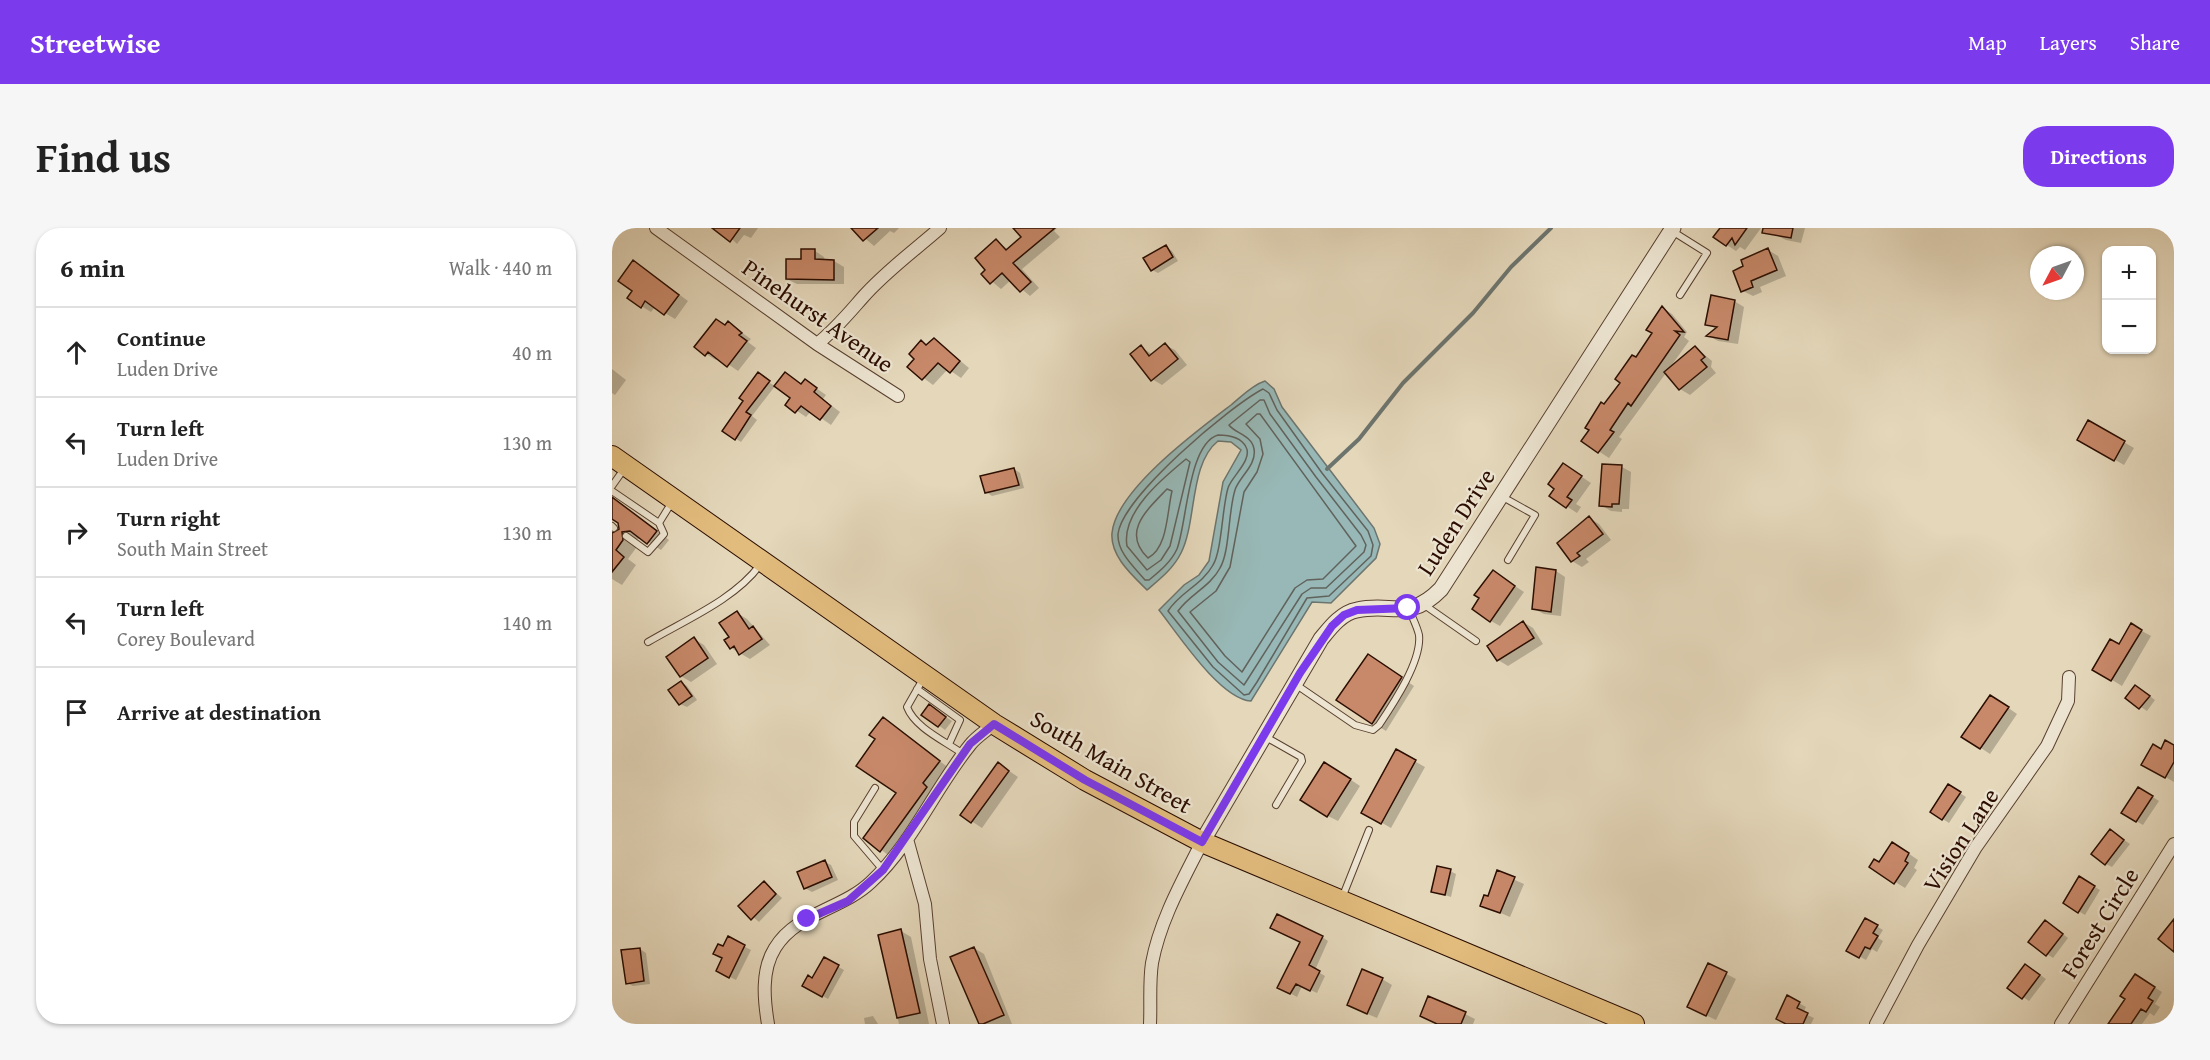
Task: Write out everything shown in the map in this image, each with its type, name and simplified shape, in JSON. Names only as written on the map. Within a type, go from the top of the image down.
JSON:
[{"type":"main road","name":"South Main Street","points":[[619,461],[762,562],[964,713],[994,724],[1085,780],[1202,842],[1634,1024]]},
{"type":"street","name":"Pinehurst Avenue","points":[[656,228],[817,344],[898,396]]},
{"type":"street","points":[[817,344],[833,332],[864,296],[904,258],[940,228]]},
{"type":"street","name":"Luden Drive","points":[[1416,606],[1441,589],[1672,229]]},
{"type":"street","points":[[1150,1024],[1151,976],[1155,949],[1174,898],[1202,842],[1321,639],[1344,615],[1357,610],[1416,606]]},
{"type":"street","name":"Vision Lane","points":[[1876,1024],[1918,945],[1976,848],[2047,746],[2068,701],[2069,677]]},
{"type":"street","points":[[768,1024],[764,993],[768,963],[774,949],[795,927],[807,919],[848,901],[883,870],[907,839],[970,744],[994,724]]},
{"type":"street","points":[[907,839],[925,904],[930,959],[943,1024]]},
{"type":"street","name":"Forest Circle","points":[[2061,1024],[2174,844]]},
{"type":"lane","points":[[1672,229],[1707,253],[1680,295]]},
{"type":"lane","points":[[612,486],[619,461]]},
{"type":"lane","points":[[612,491],[619,499],[646,518],[659,523],[664,534],[648,552],[631,537]]},
{"type":"lane","points":[[1500,496],[1535,515],[1508,560]]},
{"type":"lane","points":[[659,523],[674,499]]},
{"type":"lane","points":[[648,642],[712,604],[752,575],[762,562]]},
{"type":"lane","points":[[1416,606],[1476,641]]},
{"type":"lane","points":[[1294,683],[1355,725],[1373,730],[1388,711],[1406,681],[1418,646],[1416,606]]},
{"type":"lane","points":[[921,682],[907,707],[910,714],[921,725],[964,754]]},
{"type":"lane","points":[[949,744],[964,713]]},
{"type":"lane","points":[[1264,735],[1301,757],[1302,761],[1276,805]]},
{"type":"lane","points":[[876,788],[854,822],[854,836],[883,870]]},
{"type":"lane","points":[[1340,901],[1369,831]]},
{"type":"water","points":[[1265,381],[1274,389],[1282,407],[1374,528],[1380,544],[1376,558],[1331,603],[1312,602],[1251,701],[1239,697],[1213,678],[1159,610],[1184,585],[1199,575],[1209,561],[1223,482],[1241,450],[1231,442],[1218,441],[1209,451],[1198,478],[1186,540],[1181,553],[1170,569],[1147,590],[1118,557],[1112,541],[1112,533],[1117,516],[1128,498],[1161,462],[1199,429],[1256,385]]},
{"type":"building","points":[[712,228],[740,228],[730,242]]},
{"type":"building","points":[[851,228],[878,228],[863,241]]},
{"type":"building","points":[[1013,228],[1055,228],[1013,263],[1031,282],[1020,292],[1002,273],[990,284],[981,274],[985,270],[975,258],[996,239],[1006,250],[1021,237]]},
{"type":"building","points":[[1720,228],[1747,228],[1735,245],[1732,238],[1726,246],[1713,237]]},
{"type":"building","points":[[1763,228],[1793,228],[1791,238],[1762,233]]},
{"type":"building","points":[[1166,245],[1173,257],[1151,271],[1143,258]]},
{"type":"building","points":[[1768,248],[1777,270],[1751,281],[1753,287],[1741,292],[1733,271],[1743,266],[1741,260]]},
{"type":"building","points":[[801,249],[815,249],[815,259],[834,260],[834,280],[786,279],[786,259],[801,259]]},
{"type":"building","points":[[633,260],[679,295],[664,315],[645,301],[641,308],[627,298],[632,291],[618,281]]},
{"type":"building","points":[[1711,295],[1735,300],[1728,340],[1706,336],[1717,327],[1705,325]]},
{"type":"building","points":[[1662,306],[1684,332],[1675,331],[1680,335],[1631,406],[1628,403],[1610,430],[1614,432],[1598,453],[1581,441],[1589,430],[1585,428],[1601,402],[1604,404],[1620,383],[1615,379],[1632,355],[1636,357],[1652,333],[1646,330]]},
{"type":"building","points":[[716,319],[725,325],[728,321],[742,333],[739,335],[747,341],[727,367],[708,352],[705,356],[694,347]]},
{"type":"building","points":[[934,338],[960,361],[950,373],[938,363],[922,380],[907,367],[914,359],[909,354],[921,340],[926,345]]},
{"type":"building","points":[[1165,343],[1178,359],[1151,381],[1130,354],[1141,345],[1149,356]]},
{"type":"building","points":[[1695,346],[1705,357],[1701,360],[1707,367],[1679,390],[1664,372]]},
{"type":"building","points":[[758,372],[770,381],[746,412],[751,415],[735,440],[722,431],[743,401],[739,398]]},
{"type":"building","points":[[785,372],[801,384],[805,379],[817,388],[814,392],[831,406],[820,420],[801,406],[795,413],[785,405],[790,398],[774,386]]},
{"type":"building","points":[[2088,420],[2125,441],[2114,461],[2077,440]]},
{"type":"building","points":[[1563,463],[1582,476],[1567,497],[1572,500],[1566,508],[1549,496],[1554,489],[1548,484]]},
{"type":"building","points":[[1602,464],[1622,465],[1619,504],[1612,504],[1612,507],[1599,506]]},
{"type":"building","points":[[1014,468],[1019,485],[985,493],[980,476]]},
{"type":"building","points":[[612,497],[657,531],[647,544],[630,531],[622,532],[623,540],[616,550],[624,557],[612,572],[612,533],[619,529],[618,523],[612,519]]},
{"type":"building","points":[[1589,516],[1603,534],[1577,553],[1580,556],[1571,562],[1557,543]]},
{"type":"building","points":[[1536,567],[1556,570],[1551,612],[1532,609]]},
{"type":"building","points":[[1493,570],[1515,586],[1490,622],[1472,609],[1479,598],[1474,595]]},
{"type":"building","points":[[737,611],[749,629],[753,626],[762,639],[739,655],[734,646],[730,649],[724,640],[729,637],[719,623]]},
{"type":"building","points":[[1523,621],[1534,638],[1497,661],[1487,646]]},
{"type":"building","points":[[2131,623],[2142,630],[2111,681],[2092,670],[2110,639],[2119,644]]},
{"type":"building","points":[[694,637],[708,658],[680,677],[666,657]]},
{"type":"building","points":[[1368,654],[1402,677],[1372,724],[1336,700]]},
{"type":"building","points":[[681,681],[692,696],[679,705],[668,690]]},
{"type":"building","points":[[2135,685],[2150,696],[2139,709],[2125,698]]},
{"type":"building","points":[[1990,695],[2009,707],[1980,749],[1961,737]]},
{"type":"building","points":[[929,704],[946,717],[938,727],[921,715]]},
{"type":"building","points":[[883,717],[940,761],[923,783],[927,787],[880,852],[863,838],[896,793],[856,766],[875,739],[869,735]]},
{"type":"building","points":[[2165,740],[2174,745],[2174,762],[2165,778],[2141,765],[2153,744],[2161,749]]},
{"type":"building","points":[[1396,749],[1416,760],[1381,824],[1361,813]]},
{"type":"building","points":[[998,762],[1009,771],[971,823],[960,815]]},
{"type":"building","points":[[1324,762],[1351,779],[1327,817],[1300,800]]},
{"type":"building","points":[[1948,784],[1961,792],[1942,820],[1930,812]]},
{"type":"building","points":[[2138,787],[2153,796],[2136,822],[2121,813]]},
{"type":"building","points":[[2110,829],[2124,840],[2105,865],[2091,854]]},
{"type":"building","points":[[1892,842],[1909,853],[1905,861],[1908,863],[1894,884],[1869,867],[1874,859],[1879,862]]},
{"type":"building","points":[[825,860],[832,877],[804,889],[797,872]]},
{"type":"building","points":[[1437,866],[1451,869],[1445,895],[1431,892]]},
{"type":"building","points":[[1497,870],[1515,877],[1500,913],[1480,906],[1484,895],[1488,896]]},
{"type":"building","points":[[2079,876],[2095,886],[2078,913],[2063,903]]},
{"type":"building","points":[[764,881],[776,894],[751,920],[738,906]]},
{"type":"building","points":[[1277,914],[1323,936],[1309,965],[1320,971],[1310,991],[1296,984],[1290,994],[1277,988],[1300,942],[1270,928]]},
{"type":"building","points":[[1865,918],[1878,925],[1873,933],[1878,936],[1870,949],[1865,947],[1859,958],[1846,951]]},
{"type":"building","points":[[2174,919],[2174,952],[2158,939]]},
{"type":"building","points":[[2045,920],[2063,934],[2046,956],[2028,942]]},
{"type":"building","points":[[901,929],[920,1013],[897,1018],[878,935]]},
{"type":"building","points":[[728,936],[745,945],[729,978],[716,971],[722,958],[713,954],[718,944],[723,946]]},
{"type":"building","points":[[974,947],[1004,1015],[983,1024],[979,1024],[950,957]]},
{"type":"building","points":[[640,948],[644,981],[626,984],[621,950]]},
{"type":"building","points":[[824,957],[839,965],[822,997],[802,986],[808,975],[812,978]]},
{"type":"building","points":[[1708,963],[1727,972],[1706,1016],[1687,1007]]},
{"type":"building","points":[[2025,964],[2040,975],[2022,999],[2007,988]]},
{"type":"building","points":[[1362,969],[1383,978],[1367,1014],[1347,1005]]},
{"type":"building","points":[[2135,974],[2155,987],[2148,998],[2153,1001],[2146,1012],[2141,1009],[2131,1024],[2108,1024],[2125,999],[2120,996]]},
{"type":"building","points":[[1787,995],[1800,1002],[1797,1008],[1808,1013],[1803,1024],[1786,1024],[1776,1019]]},
{"type":"building","points":[[1428,996],[1466,1012],[1461,1024],[1437,1024],[1420,1016]]},
{"type":"waterway","points":[[1327,469],[1359,439],[1403,383],[1473,313],[1511,267],[1551,228]]},
{"type":"route","points":[[807,919],[848,901],[872,882],[907,839],[970,744],[994,724],[1085,780],[1202,842],[1300,673],[1332,626],[1344,615],[1357,610],[1408,608]]}]
